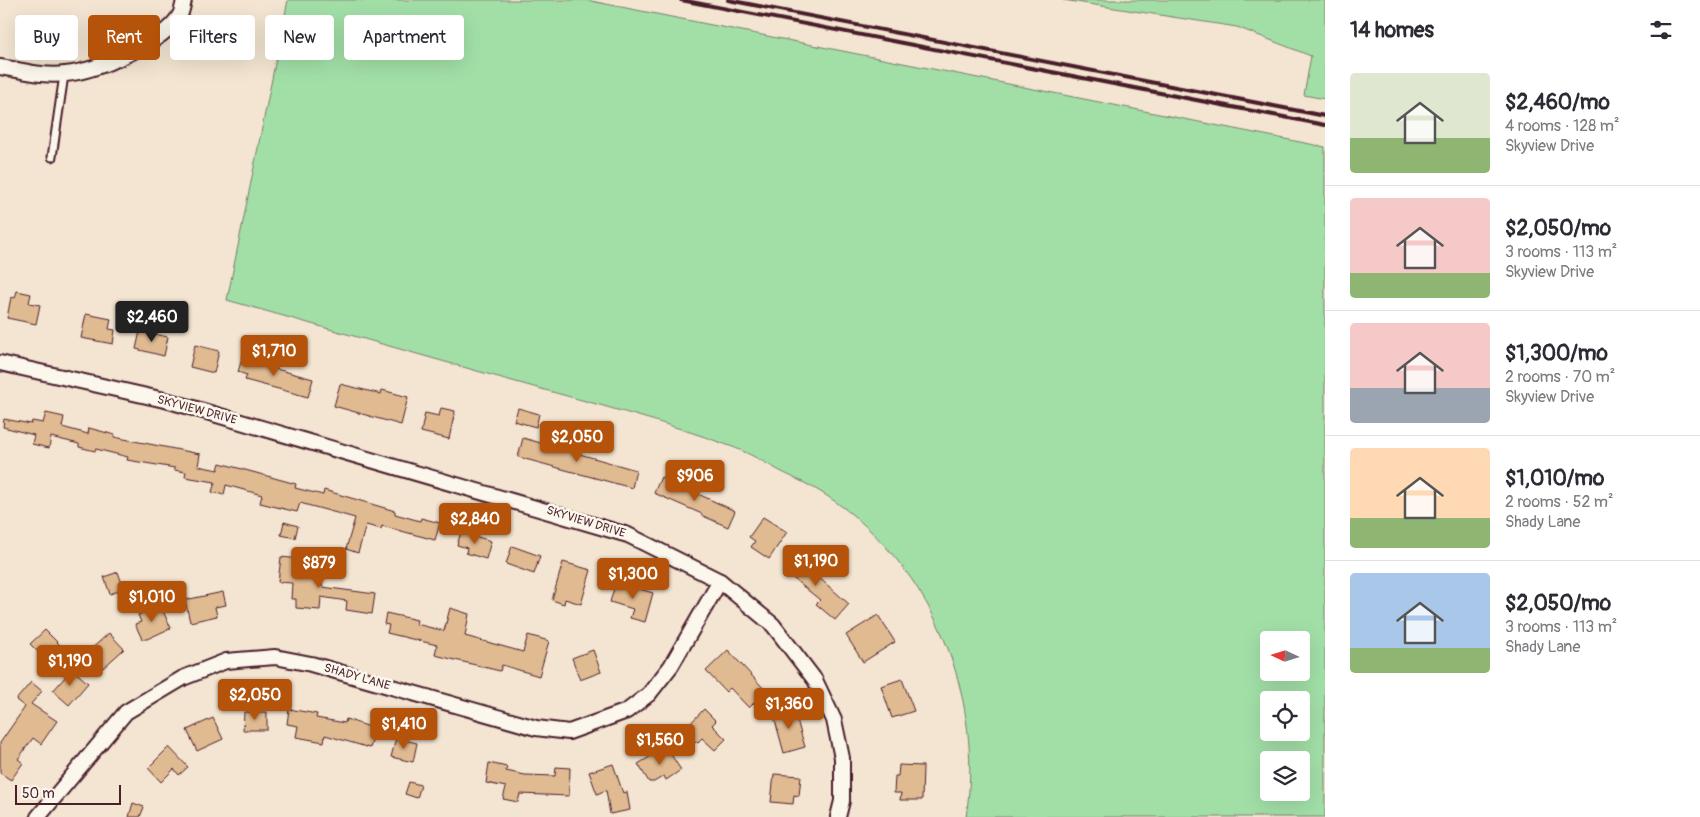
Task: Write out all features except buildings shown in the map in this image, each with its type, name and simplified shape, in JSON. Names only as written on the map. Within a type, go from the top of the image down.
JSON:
[{"type":"street","points":[[0,66],[35,73],[64,74],[93,69],[118,58],[164,32],[180,14],[184,0]]},
{"type":"street","name":"SKYVIEW DRIVE","points":[[0,364],[169,402],[628,535],[720,581],[773,625],[815,680],[834,720],[842,758],[842,801],[838,817]]},
{"type":"street","name":"SHADY LANE","points":[[38,817],[126,712],[183,678],[226,661],[275,657],[311,664],[536,728],[569,732],[627,711],[649,694],[671,666],[720,581]]},
{"type":"lane","points":[[52,157],[64,74]]},
{"type":"green space","points":[[288,0],[586,0],[1325,147],[1325,817],[966,817],[970,778],[969,739],[963,701],[953,663],[944,638],[919,590],[886,547],[867,527],[824,494],[743,451],[679,428],[227,300],[276,60],[334,60],[334,15],[285,15]]},
{"type":"green space","points":[[1063,0],[1325,0],[1325,99],[1304,95],[1311,56],[1237,27]]},
{"type":"railway","points":[[681,0],[1325,125]]},
{"type":"railway","points":[[728,0],[1325,116]]}]
